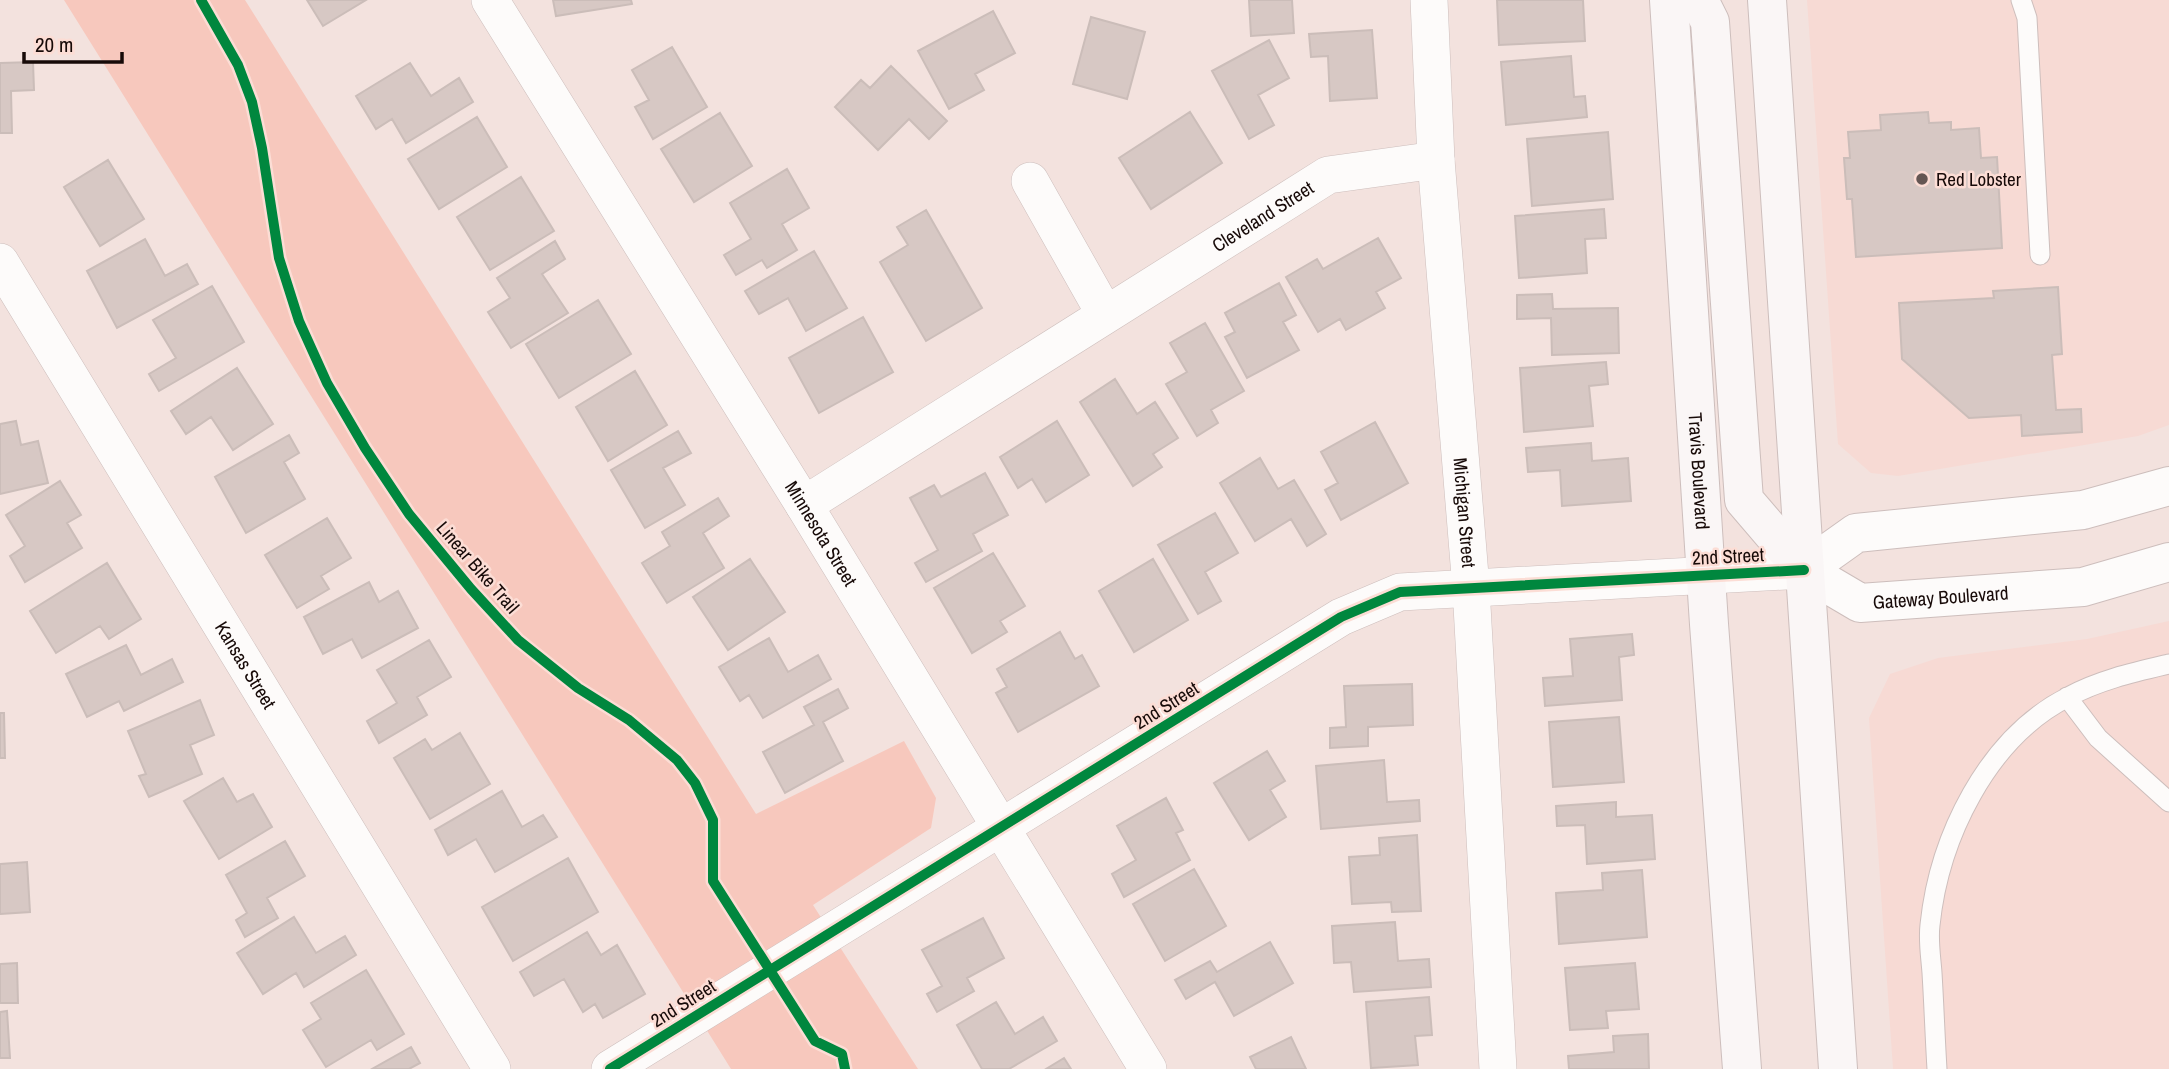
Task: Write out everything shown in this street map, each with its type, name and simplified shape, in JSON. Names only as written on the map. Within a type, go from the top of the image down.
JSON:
[{"type":"main road","name":"Travis Boulevard","points":[[1669,0],[1706,575],[1742,1069]]},
{"type":"main road","points":[[1699,0],[1710,22],[1744,500],[1804,570]]},
{"type":"main road","points":[[1767,0],[1838,1069]]},
{"type":"street","name":"Minnesota Street","points":[[490,0],[804,505],[1148,1069]]},
{"type":"street","name":"Michigan Street","points":[[1429,0],[1436,160],[1471,588],[1498,1069]]},
{"type":"street","name":"Cleveland Street","points":[[804,505],[1328,175],[1436,160]]},
{"type":"street","points":[[1030,181],[1105,314]]},
{"type":"street","name":"Kansas Street","points":[[0,262],[492,1069]]},
{"type":"street","points":[[1804,570],[1856,533],[2083,510],[2169,486]]},
{"type":"street","name":"Gateway Boulevard","points":[[1804,570],[1860,603],[2083,587],[2169,562]]},
{"type":"street","name":"2nd Street","points":[[610,1069],[1340,617],[1400,593],[1804,570]]},
{"type":"lane","points":[[2021,0],[2027,18],[2040,255]]},
{"type":"lane","points":[[1937,1069],[1929,926],[1941,863],[1969,797],[1995,757],[2038,716],[2067,697],[2119,676],[2169,664]]},
{"type":"lane","points":[[2067,697],[2098,738],[2169,802]]},
{"type":"shaded area","points":[[64,0],[245,0],[756,814],[904,741],[936,798],[931,828],[813,905],[918,1069],[731,1069]]},
{"type":"shaded area","points":[[1807,0],[2169,0],[2169,425],[2138,436],[1898,476],[1871,473],[1838,444]]},
{"type":"shaded area","points":[[2169,621],[2169,1069],[1893,1069],[1869,718],[1890,674],[1938,658],[2087,639]]},
{"type":"building","points":[[307,0],[366,0],[323,26]]},
{"type":"building","points":[[553,0],[631,0],[632,4],[556,16]]},
{"type":"building","points":[[1249,0],[1292,0],[1294,33],[1251,36]]},
{"type":"building","points":[[1497,0],[1583,0],[1585,41],[1499,45]]},
{"type":"building","points":[[993,11],[1015,53],[975,74],[984,90],[949,109],[918,51]]},
{"type":"building","points":[[1091,17],[1145,32],[1127,99],[1073,84]]},
{"type":"building","points":[[1372,30],[1377,98],[1330,101],[1328,56],[1311,57],[1309,34]]},
{"type":"building","points":[[1269,40],[1289,78],[1258,95],[1274,125],[1249,139],[1212,71]]},
{"type":"building","points":[[672,47],[707,107],[653,139],[635,107],[649,100],[632,70]]},
{"type":"building","points":[[1571,56],[1574,97],[1585,96],[1587,117],[1506,125],[1501,62]]},
{"type":"building","points":[[33,62],[34,90],[11,91],[12,133],[0,133],[0,63]]},
{"type":"building","points":[[410,63],[431,96],[459,78],[473,102],[406,143],[392,119],[376,129],[356,96]]},
{"type":"building","points":[[891,66],[947,121],[929,139],[909,119],[878,150],[835,107],[861,80],[870,88]]},
{"type":"building","points":[[1190,112],[1222,163],[1151,209],[1119,158]]},
{"type":"building","name":"Red Lobster","points":[[1928,112],[1929,123],[1951,122],[1951,130],[1979,128],[1981,158],[1997,157],[2002,248],[1856,257],[1852,199],[1847,199],[1844,158],[1850,158],[1848,132],[1881,130],[1880,115]]},
{"type":"building","points":[[720,113],[752,166],[694,202],[661,149]]},
{"type":"building","points":[[477,117],[507,167],[439,209],[408,159]]},
{"type":"building","points":[[1608,132],[1613,199],[1532,206],[1527,139]]},
{"type":"building","points":[[108,160],[144,219],[100,246],[64,187]]},
{"type":"building","points":[[787,169],[809,208],[782,224],[797,250],[767,268],[762,260],[736,275],[724,255],[751,239],[730,203]]},
{"type":"building","points":[[521,177],[554,231],[490,270],[457,217]]},
{"type":"building","points":[[1604,209],[1606,238],[1585,239],[1587,273],[1519,278],[1515,216]]},
{"type":"building","points":[[926,210],[982,308],[926,341],[880,262],[908,245],[897,227]]},
{"type":"building","points":[[1378,238],[1401,278],[1376,292],[1385,308],[1346,330],[1340,319],[1318,332],[1286,277],[1317,259],[1323,269]]},
{"type":"building","points":[[145,239],[165,276],[187,264],[198,284],[117,328],[87,271]]},
{"type":"building","points":[[555,241],[565,259],[542,274],[568,313],[511,348],[488,312],[510,298],[497,278]]},
{"type":"building","points":[[814,251],[847,308],[806,331],[788,298],[759,314],[745,291]]},
{"type":"building","points":[[1279,283],[1296,315],[1283,322],[1299,350],[1247,378],[1225,337],[1235,332],[1225,313]]},
{"type":"building","points":[[212,286],[244,342],[159,391],[149,374],[176,358],[153,320]]},
{"type":"building","points":[[2058,287],[2062,354],[2052,355],[2056,410],[2081,409],[2082,432],[2022,436],[2021,415],[1969,418],[1902,359],[1899,303],[1994,298],[1993,291]]},
{"type":"building","points":[[1552,294],[1553,309],[1618,308],[1619,353],[1552,355],[1551,318],[1517,319],[1517,295]]},
{"type":"building","points":[[598,300],[631,354],[559,398],[526,344]]},
{"type":"building","points":[[863,317],[893,372],[819,413],[789,358]]},
{"type":"building","points":[[1205,323],[1244,391],[1211,410],[1218,423],[1197,436],[1166,384],[1187,372],[1170,343]]},
{"type":"building","points":[[1606,362],[1608,384],[1589,386],[1593,426],[1524,432],[1520,368]]},
{"type":"building","points":[[237,368],[273,424],[233,450],[211,417],[186,434],[171,411]]},
{"type":"building","points":[[635,371],[667,425],[608,461],[576,407]]},
{"type":"building","points":[[1115,379],[1137,414],[1155,402],[1178,438],[1153,454],[1162,467],[1133,486],[1080,402]]},
{"type":"building","points":[[16,421],[21,445],[38,441],[48,483],[0,494],[0,424]]},
{"type":"building","points":[[1057,421],[1089,475],[1046,502],[1032,479],[1018,488],[1000,457]]},
{"type":"building","points":[[1375,422],[1408,483],[1341,520],[1325,490],[1338,483],[1321,452]]},
{"type":"building","points":[[678,431],[691,453],[663,468],[685,505],[645,528],[611,470]]},
{"type":"building","points":[[289,435],[299,453],[284,462],[305,499],[246,533],[215,477]]},
{"type":"building","points":[[1591,443],[1592,461],[1628,458],[1631,501],[1562,506],[1560,470],[1528,472],[1526,448]]},
{"type":"building","points":[[1260,458],[1278,489],[1294,480],[1326,534],[1307,546],[1291,519],[1255,541],[1220,483]]},
{"type":"building","points":[[985,473],[1008,515],[973,534],[982,551],[926,582],[915,563],[938,550],[910,498],[934,485],[941,497]]},
{"type":"building","points":[[60,481],[81,515],[67,523],[82,548],[25,582],[10,556],[25,546],[6,515]]},
{"type":"building","points":[[718,498],[729,516],[703,533],[724,568],[667,603],[642,563],[670,546],[662,532]]},
{"type":"building","points":[[1215,513],[1238,553],[1205,572],[1221,601],[1198,614],[1158,545]]},
{"type":"building","points":[[327,518],[351,558],[321,576],[329,589],[297,608],[265,555]]},
{"type":"building","points":[[993,553],[1025,606],[1000,621],[1007,632],[972,653],[934,588]]},
{"type":"building","points":[[750,559],[785,612],[728,650],[693,597]]},
{"type":"building","points":[[1153,559],[1188,620],[1134,652],[1099,591]]},
{"type":"building","points":[[107,563],[141,619],[109,639],[100,626],[56,653],[30,611]]},
{"type":"building","points":[[369,582],[379,602],[398,591],[418,628],[362,658],[352,639],[323,654],[304,617]]},
{"type":"building","points":[[1060,632],[1075,659],[1082,655],[1099,686],[1018,732],[996,693],[1007,687],[997,669]]},
{"type":"building","points":[[1632,634],[1634,655],[1619,657],[1622,700],[1545,706],[1543,678],[1573,676],[1570,639]]},
{"type":"building","points":[[769,638],[788,672],[818,655],[831,679],[763,718],[749,695],[740,701],[719,667]]},
{"type":"building","points":[[429,640],[451,677],[417,697],[427,715],[379,743],[367,721],[397,703],[377,670]]},
{"type":"building","points":[[126,645],[141,675],[172,659],[183,682],[124,711],[119,701],[87,717],[66,674]]},
{"type":"building","points":[[1412,684],[1413,725],[1368,727],[1368,746],[1330,748],[1330,728],[1346,727],[1344,686]]},
{"type":"building","points":[[838,689],[848,708],[823,722],[843,761],[785,793],[763,752],[814,725],[804,707]]},
{"type":"building","points":[[200,700],[214,735],[190,745],[202,774],[149,797],[139,776],[146,774],[128,731]]},
{"type":"building","points":[[0,713],[4,713],[5,758],[0,758]]},
{"type":"building","points":[[1619,717],[1624,782],[1553,787],[1549,722]]},
{"type":"building","points":[[460,733],[490,784],[430,819],[394,758],[425,739],[432,750]]},
{"type":"building","points":[[1267,751],[1285,781],[1270,790],[1286,817],[1249,840],[1214,783]]},
{"type":"building","points":[[1384,760],[1387,802],[1419,800],[1420,821],[1321,829],[1316,766]]},
{"type":"building","points":[[223,778],[237,802],[253,794],[272,827],[219,859],[184,801]]},
{"type":"building","points":[[502,791],[522,827],[543,815],[557,837],[495,872],[476,839],[448,855],[435,830]]},
{"type":"building","points":[[1166,798],[1183,830],[1176,833],[1190,860],[1124,897],[1112,874],[1136,860],[1117,826]]},
{"type":"building","points":[[1616,802],[1616,817],[1652,815],[1655,859],[1587,864],[1585,825],[1557,826],[1556,806]]},
{"type":"building","points":[[1417,835],[1421,911],[1392,912],[1391,902],[1352,904],[1349,857],[1380,855],[1379,838]]},
{"type":"building","points":[[285,841],[305,876],[267,898],[278,918],[245,937],[236,920],[247,913],[226,875]]},
{"type":"building","points":[[568,858],[598,912],[513,961],[482,907]]},
{"type":"building","points":[[27,862],[30,912],[0,914],[0,864]]},
{"type":"building","points":[[1194,869],[1226,926],[1165,961],[1133,904]]},
{"type":"building","points":[[1642,870],[1647,937],[1559,944],[1556,893],[1603,890],[1602,873]]},
{"type":"building","points":[[294,917],[316,953],[345,936],[356,955],[304,987],[296,973],[263,994],[237,953]]},
{"type":"building","points":[[983,918],[1004,958],[967,978],[974,991],[937,1012],[927,994],[942,986],[922,950]]},
{"type":"building","points":[[1395,922],[1398,961],[1429,959],[1431,987],[1354,992],[1351,962],[1334,963],[1332,926]]},
{"type":"building","points":[[587,932],[601,955],[617,945],[645,994],[603,1018],[595,1004],[583,1012],[564,979],[534,996],[520,972]]},
{"type":"building","points":[[1270,942],[1293,983],[1234,1016],[1215,982],[1186,999],[1175,980],[1210,961],[1217,972]]},
{"type":"building","points":[[17,963],[18,1003],[0,1003],[0,964]]},
{"type":"building","points":[[1635,963],[1639,1009],[1606,1011],[1608,1028],[1570,1030],[1565,968]]},
{"type":"building","points":[[366,970],[404,1034],[377,1050],[371,1040],[326,1067],[303,1030],[321,1019],[311,1003]]},
{"type":"building","points":[[1429,997],[1432,1035],[1415,1036],[1418,1065],[1371,1068],[1366,1002]]},
{"type":"building","points":[[996,1002],[1015,1034],[1043,1017],[1057,1041],[1009,1069],[982,1069],[957,1025]]},
{"type":"building","points":[[7,1011],[10,1058],[0,1058],[0,1012]]},
{"type":"building","points":[[1648,1034],[1649,1069],[1569,1069],[1568,1056],[1614,1052],[1613,1036]]},
{"type":"building","points":[[1291,1037],[1306,1069],[1256,1069],[1250,1057]]},
{"type":"building","points":[[411,1047],[420,1063],[409,1069],[372,1069]]},
{"type":"building","points":[[1064,1058],[1071,1069],[1046,1069]]},
{"type":"cycle path","name":"Linear Bike Trail","points":[[201,0],[238,65],[252,102],[279,258],[299,321],[327,383],[365,448],[409,514],[471,589],[518,640],[578,688],[629,720],[677,760],[695,783],[713,820],[713,881],[815,1041],[842,1054],[845,1069]]},
{"type":"cycle path","points":[[610,1069],[1341,617],[1400,592],[1804,570]]},
{"type":"place","name":"Red Lobster","points":[[1922,179]]}]
